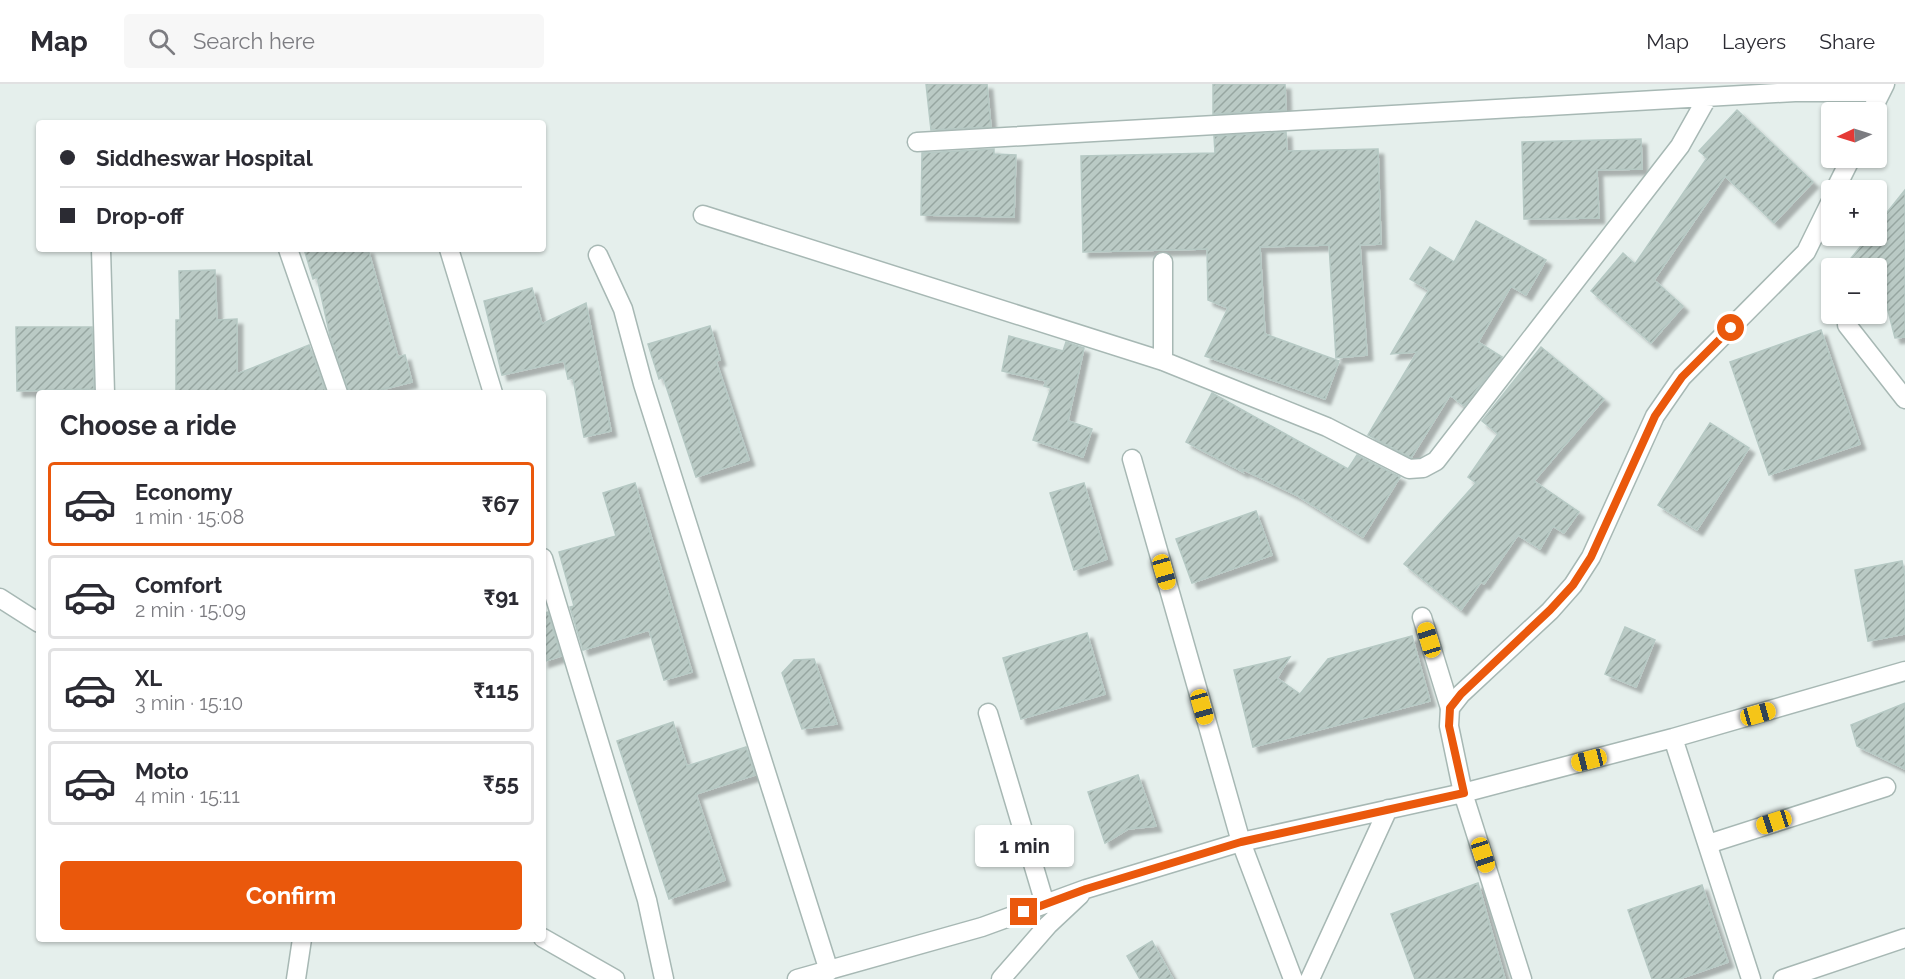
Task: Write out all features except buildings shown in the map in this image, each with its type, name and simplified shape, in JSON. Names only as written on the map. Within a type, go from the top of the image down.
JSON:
[{"type":"street","points":[[917,142],[1883,88],[1876,102]]},
{"type":"street","points":[[703,215],[1163,361],[1327,427],[1408,470],[1423,468],[1436,461],[1680,146],[1707,98]]},
{"type":"street","points":[[1450,708],[1461,694],[1550,610],[1573,585],[1591,557],[1655,416],[1682,377],[1806,252],[1821,221]]},
{"type":"street","points":[[102,252],[105,390]]},
{"type":"street","points":[[289,252],[337,390]]},
{"type":"street","points":[[450,252],[492,390]]},
{"type":"street","points":[[598,255],[622,309],[643,384],[829,971]]},
{"type":"street","points":[[1163,262],[1163,361]]},
{"type":"street","points":[[1847,325],[1905,399]]},
{"type":"street","points":[[1132,459],[1241,842],[1293,979]]},
{"type":"street","points":[[546,568],[648,900],[664,979]]},
{"type":"street","points":[[0,598],[36,621]]},
{"type":"street","points":[[1422,617],[1450,708],[1449,726],[1464,793],[1522,979]]},
{"type":"street","points":[[797,979],[982,927],[1086,889],[1241,842],[1464,793],[1673,738],[1905,671]]},
{"type":"street","points":[[988,712],[1045,904]]},
{"type":"street","points":[[1673,738],[1751,979]]},
{"type":"street","points":[[1708,844],[1886,787]]},
{"type":"street","points":[[1310,979],[1388,810]]},
{"type":"street","points":[[1001,979],[1048,925],[1086,889]]},
{"type":"street","points":[[1783,979],[1905,938]]},
{"type":"street","points":[[546,940],[615,979]]},
{"type":"street","points":[[296,979],[302,942]]},
{"type":"route","points":[[1024,912],[1086,889],[1241,842],[1464,793],[1449,726],[1450,708],[1461,694],[1550,610],[1573,585],[1591,557],[1655,416],[1682,377],[1731,328]]}]
